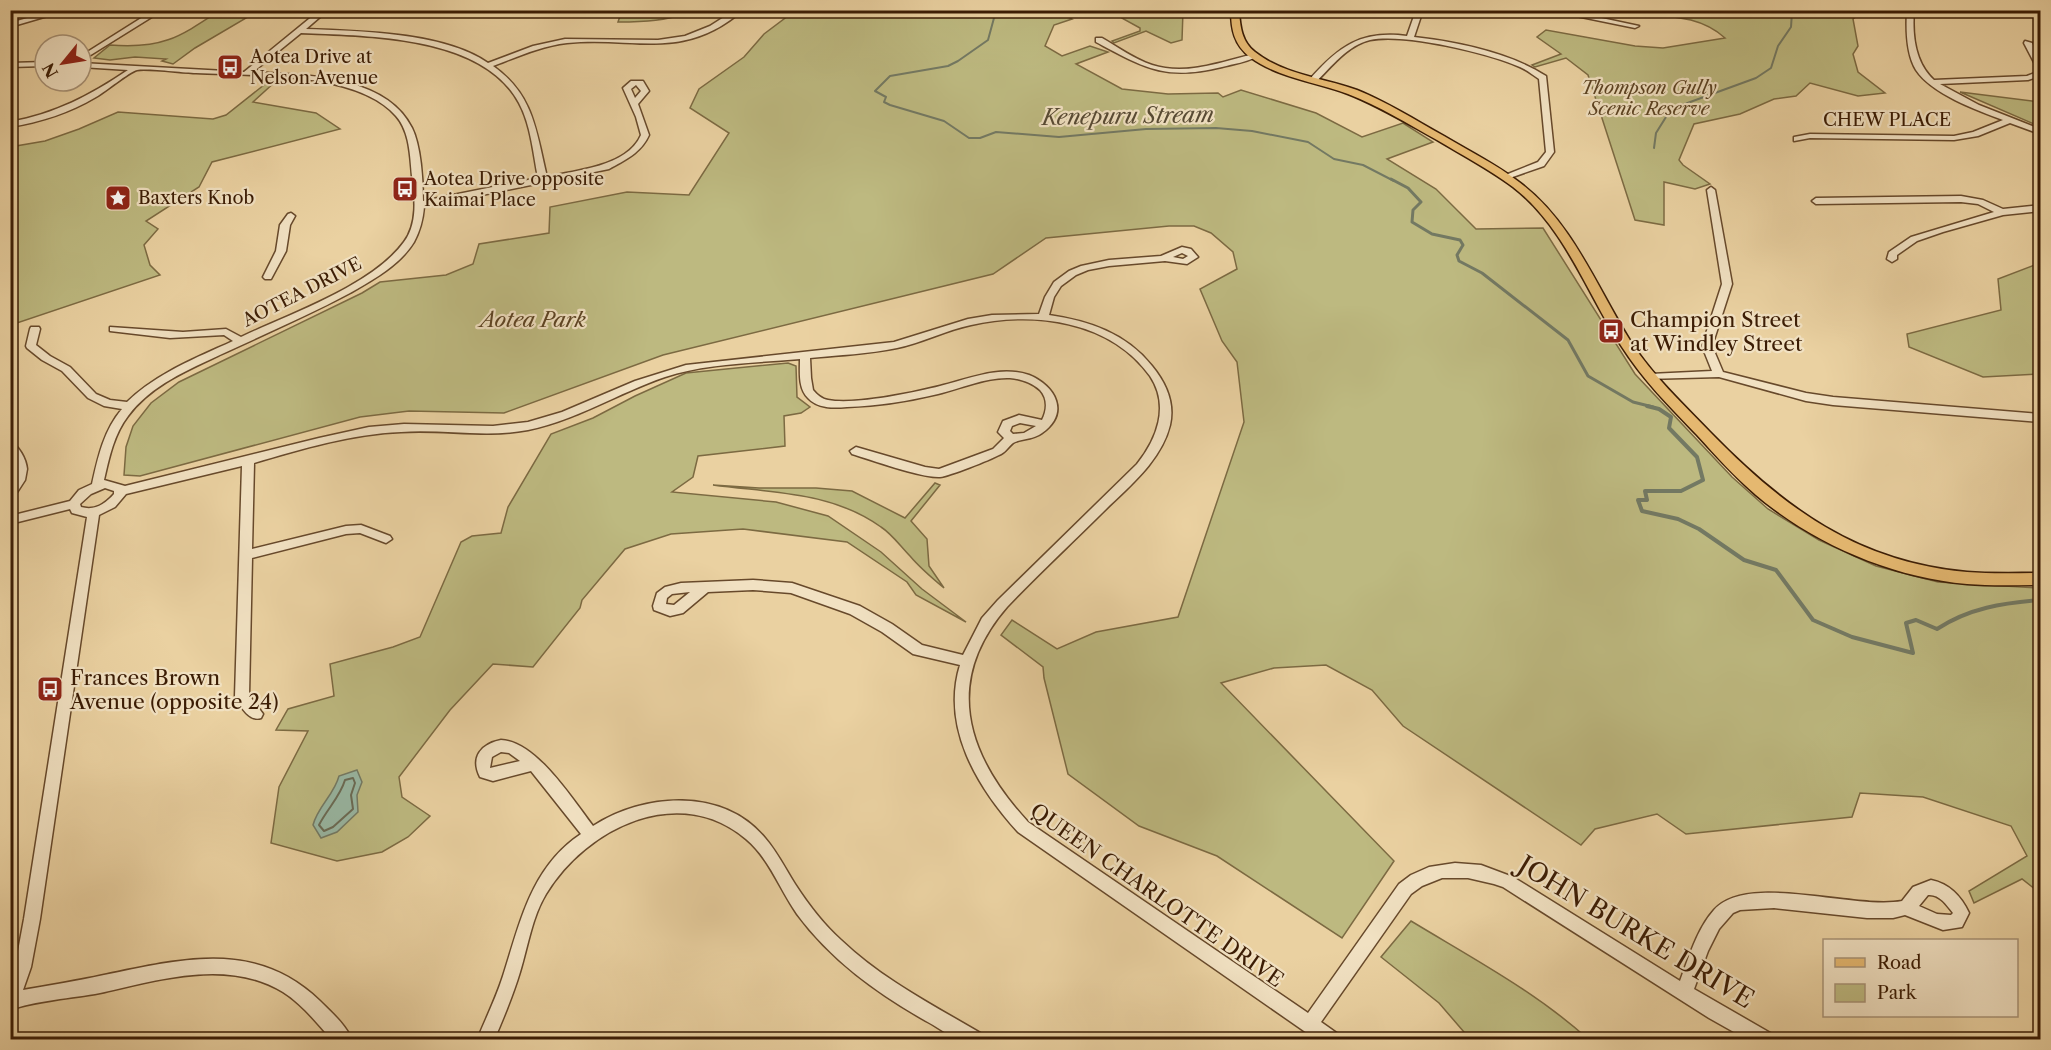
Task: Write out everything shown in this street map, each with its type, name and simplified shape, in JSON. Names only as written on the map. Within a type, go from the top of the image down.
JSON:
[{"type":"main road","points":[[1235,10],[1236,34],[1254,56],[1281,70],[1377,102],[1507,177],[1535,201],[1551,220],[1628,348],[1650,378],[1755,485],[1789,513],[1832,538],[1886,560],[1959,578],[2040,579]]},
{"type":"street","points":[[10,24],[65,10]]},
{"type":"street","points":[[93,52],[160,10]]},
{"type":"street","points":[[246,74],[325,10]]},
{"type":"street","points":[[487,66],[541,46],[566,41],[594,40],[645,44],[683,40],[713,30],[740,10]]},
{"type":"street","points":[[1550,10],[1635,26]]},
{"type":"street","points":[[1911,10],[1915,60],[1921,71],[1932,82],[1957,96],[2040,132]]},
{"type":"street","points":[[1410,38],[1420,11]]},
{"type":"street","points":[[299,31],[407,39],[451,50],[487,66],[509,83],[522,100],[543,180]]},
{"type":"street","points":[[1313,80],[1349,47],[1358,42],[1382,36],[1410,38],[1514,62],[1543,78],[1550,152],[1541,164],[1507,177]]},
{"type":"street","points":[[1099,40],[1142,63],[1171,71],[1194,70],[1254,56]]},
{"type":"street","points":[[2028,43],[2040,66]]},
{"type":"street","points":[[10,65],[33,64]]},
{"type":"street","name":"AOTEA DRIVE","points":[[93,66],[304,77],[340,83],[363,91],[389,105],[402,117],[411,132],[419,205],[417,225],[411,238],[379,271],[340,294],[169,376],[129,406],[110,433],[97,486]]},
{"type":"street","points":[[10,125],[51,116],[75,107],[135,68]]},
{"type":"street","points":[[1932,82],[2028,78],[2040,73]]},
{"type":"street","points":[[419,205],[606,166],[633,152],[642,142],[645,135],[634,104]]},
{"type":"street","name":"CHEW PLACE","points":[[1797,138],[1810,136],[1954,138],[1975,134],[2011,120]]},
{"type":"street","points":[[1711,189],[1727,284],[1707,346],[1719,374]]},
{"type":"street","points":[[1816,201],[1961,199],[1980,202],[2002,212]]},
{"type":"street","points":[[1892,259],[1893,254],[1899,248],[1926,234],[2002,212],[2040,208]]},
{"type":"street","points":[[268,277],[281,250],[285,225],[291,216]]},
{"type":"street","points":[[1043,317],[1052,291],[1063,280],[1075,273],[1098,265],[1164,258]]},
{"type":"street","name":"QUEEN CHARLOTTE DRIVE","points":[[121,491],[336,438],[383,429],[425,427],[496,430],[526,427],[569,415],[634,385],[676,370],[899,345],[957,325],[986,318],[1043,317],[1093,329],[1125,345],[1142,359],[1161,387],[1167,410],[1166,425],[1154,452],[1141,467],[998,608],[978,638],[968,661],[962,695],[962,712],[968,743],[983,779],[1005,810],[1044,843],[1332,1040]]},
{"type":"street","points":[[35,329],[31,346],[66,369],[92,396],[129,406]]},
{"type":"street","points":[[114,329],[162,336],[188,337],[226,332],[240,341]]},
{"type":"street","points":[[805,354],[808,393],[813,399],[826,404],[914,395],[990,376],[1009,375],[1030,379],[1047,391],[1053,403],[1053,410],[1045,424],[1027,435],[1011,438],[997,452],[940,472],[925,471],[856,451]]},
{"type":"street","points":[[1650,378],[1719,374],[1806,397],[1833,401],[2040,418]]},
{"type":"street","points":[[1011,438],[1004,432],[1004,427],[1014,421],[1026,420],[1045,424]]},
{"type":"street","points":[[10,445],[21,459],[22,469],[18,484],[10,494]]},
{"type":"street","points":[[248,460],[242,696],[256,714]]},
{"type":"street","points":[[10,520],[74,504],[85,492],[97,486],[111,484],[120,488],[121,491],[113,504],[94,512],[79,512],[74,504]]},
{"type":"street","points":[[11,1001],[23,967],[32,920],[94,512]]},
{"type":"street","points":[[246,555],[361,529],[386,539]]},
{"type":"street","points":[[705,587],[766,585],[805,590],[855,610],[887,628],[918,650],[968,661]]},
{"type":"street","points":[[534,764],[558,790],[591,835]]},
{"type":"street","points":[[485,1040],[507,987],[530,913],[540,890],[562,861],[591,835],[629,816],[659,808],[696,808],[729,818],[755,836],[809,917],[842,953],[888,988],[976,1040]]},
{"type":"street","name":"JOHN BURKE DRIVE","points":[[1310,1024],[1405,889],[1413,882],[1435,872],[1451,869],[1495,876],[1521,890],[1684,993],[1766,1040]]},
{"type":"street","points":[[1684,993],[1719,915],[1739,901],[1765,898],[1846,910],[1906,908]]},
{"type":"street","points":[[11,1001],[186,966],[233,967],[261,973],[288,985],[344,1040]]},
{"type":"green space","name":"Aotea Park","points":[[804,10],[1057,11],[1072,19],[1054,25],[1045,46],[1062,56],[1090,46],[1108,52],[1076,64],[1122,89],[1168,94],[1218,93],[1223,97],[1241,90],[1316,113],[1362,137],[1403,123],[1433,142],[1387,159],[1436,189],[1476,229],[1543,228],[1635,374],[1732,477],[1768,509],[1819,540],[1876,566],[1938,582],[2040,588],[2040,893],[2022,879],[1974,903],[1969,891],[2027,856],[2011,826],[1923,797],[1860,793],[1852,817],[1686,834],[1657,814],[1595,829],[1581,845],[1403,726],[1372,690],[1326,665],[1274,668],[1221,683],[1394,861],[1342,938],[1217,856],[1139,826],[1068,774],[1043,667],[1001,635],[1012,620],[1057,649],[1096,632],[1178,617],[1244,422],[1237,362],[1222,341],[1200,289],[1237,269],[1233,252],[1211,233],[1194,226],[1169,226],[1046,238],[993,274],[663,355],[504,413],[409,411],[360,417],[140,476],[124,475],[126,447],[133,426],[151,403],[179,382],[362,293],[380,282],[446,275],[473,264],[479,244],[549,233],[550,207],[627,192],[689,195],[729,133],[690,108],[699,89],[744,57],[764,34],[788,16]]},
{"type":"green space","points":[[1135,10],[1183,11],[1182,40],[1171,43],[1146,31],[1114,43],[1112,41],[1140,31],[1140,28],[1118,16]]},
{"type":"green space","points":[[219,11],[258,11],[195,48],[173,64],[162,61],[166,59],[94,58],[110,45],[143,45],[169,40]]},
{"type":"green space","points":[[613,11],[691,11],[656,20],[618,22],[620,16]]},
{"type":"green space","name":"Thompson Gully Scenic Reserve","points":[[1618,11],[1863,11],[1853,19],[1858,46],[1853,54],[1858,72],[1885,93],[1858,96],[1810,83],[1796,96],[1774,99],[1740,114],[1694,124],[1679,160],[1710,184],[1695,189],[1664,182],[1664,225],[1635,220],[1588,75],[1566,58],[1535,67],[1532,65],[1561,54],[1537,37],[1546,30],[1635,46],[1663,48],[1725,38],[1713,29],[1688,19]]},
{"type":"green space","points":[[269,81],[276,81],[253,102],[316,113],[340,129],[212,162],[199,187],[146,221],[158,229],[144,245],[150,265],[160,275],[11,325],[10,159],[16,146],[45,141],[118,112],[213,119],[226,115]]},
{"type":"green space","points":[[1960,92],[2040,102],[2040,123],[2034,124]]},
{"type":"green space","points":[[2040,263],[2040,374],[1983,377],[1909,347],[1907,334],[2001,310],[1998,279]]},
{"type":"green space","points":[[788,363],[796,366],[797,397],[810,407],[801,413],[784,416],[785,446],[698,456],[693,477],[672,492],[776,502],[828,516],[881,552],[922,589],[966,622],[916,595],[907,582],[847,542],[743,529],[671,534],[625,549],[582,600],[580,608],[533,667],[493,664],[450,710],[399,777],[402,797],[430,816],[408,837],[382,852],[337,861],[271,843],[279,787],[308,731],[276,730],[288,709],[334,696],[330,664],[393,647],[420,637],[461,542],[472,536],[501,533],[508,507],[551,434],[593,418],[686,373]]},
{"type":"green space","points":[[935,483],[940,485],[911,521],[927,539],[929,566],[944,588],[918,565],[889,533],[862,515],[842,506],[778,492],[713,485],[852,491],[905,518]]},
{"type":"green space","points":[[1411,921],[1525,991],[1588,1039],[1470,1039],[1439,1003],[1381,957]]},
{"type":"water","points":[[357,770],[362,782],[357,795],[358,812],[337,832],[321,838],[313,825],[318,812],[334,789],[339,776]]},
{"type":"waterway","name":"Kenepuru Stream","points":[[1007,10],[994,18],[988,40],[958,61],[948,66],[890,76],[875,91],[886,97],[884,102],[944,121],[969,138],[980,138],[996,132],[1059,137],[1146,129],[1216,128],[1252,131],[1308,142],[1334,159],[1363,165],[1394,181]]},
{"type":"waterway","points":[[1654,148],[1656,133],[1671,109],[1756,78],[1771,68],[1778,46],[1791,27],[1792,12],[1790,10]]},
{"type":"waterway","name":"Kenepuru Stream","points":[[1391,179],[1408,188],[1421,202],[1413,210],[1412,222],[1432,234],[1460,240],[1463,245],[1457,255],[1459,261],[1482,273],[1568,340],[1588,376],[1633,402],[1653,407]]},
{"type":"waterway","name":"Kenepuru Stream","points":[[1647,406],[1659,409],[1671,417],[1669,428],[1697,457],[1703,480],[1681,491],[1645,491],[1647,500],[1638,500],[1642,511],[1678,519],[1699,529],[1744,560],[1776,570],[1813,620],[1852,637],[1913,653],[1906,623],[1916,620],[1937,629],[1974,611],[2040,600]]},
{"type":"place","name":"Aotea Drive at Nelson Avenue","points":[[230,67]]},
{"type":"place","name":"Aotea Drive opposite Kaimai Place","points":[[405,189]]},
{"type":"place","name":"Baxters Knob","points":[[118,198]]},
{"type":"place","name":"Champion Street at Windley Street","points":[[1611,331]]},
{"type":"place","name":"Frances Brown Avenue (opposite 24)","points":[[50,689]]}]
